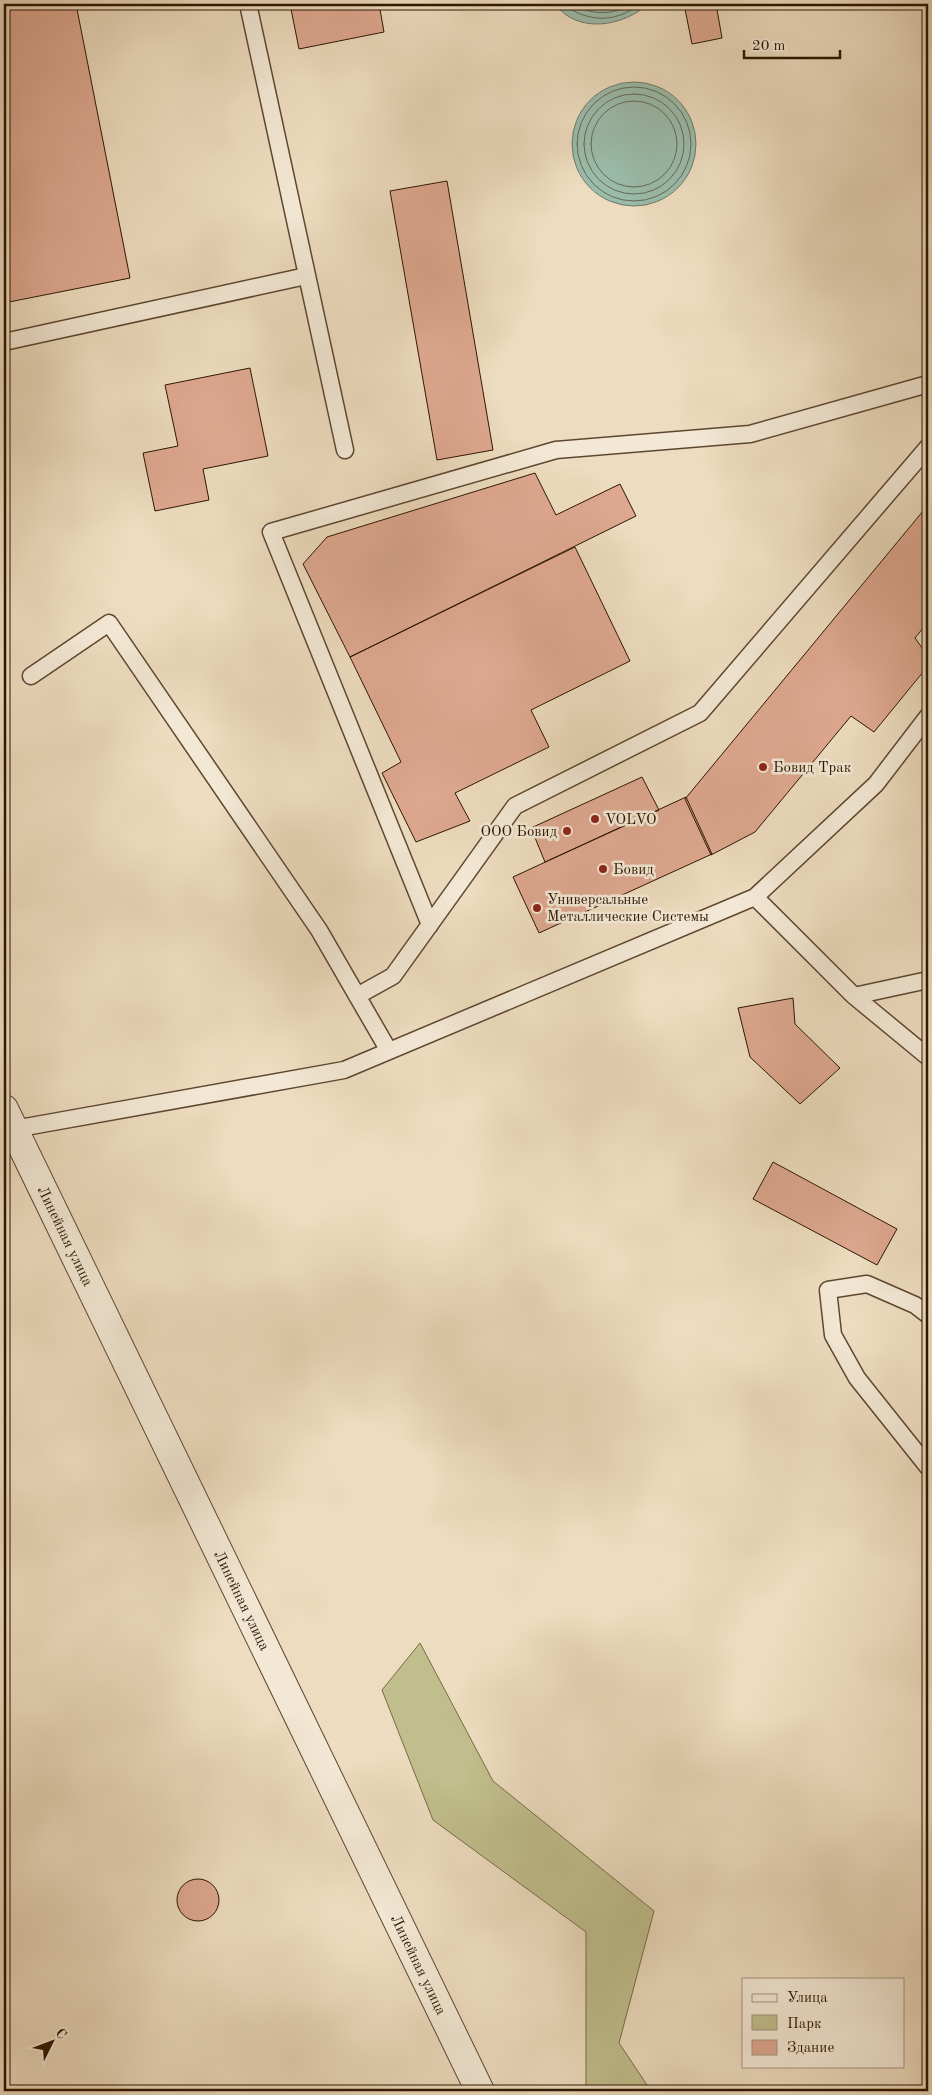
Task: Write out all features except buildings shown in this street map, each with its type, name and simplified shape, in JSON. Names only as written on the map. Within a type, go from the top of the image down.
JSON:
[{"type":"street","name":"Линейная улица","points":[[9,1119],[480,2091]]},
{"type":"lane","points":[[248,4],[345,450]]},
{"type":"lane","points":[[4,342],[306,276]]},
{"type":"lane","points":[[430,925],[271,532],[556,450],[750,434],[928,384]]},
{"type":"lane","points":[[357,996],[393,976],[515,806],[700,713],[928,447]]},
{"type":"lane","points":[[31,676],[109,624],[318,930],[389,1051]]},
{"type":"lane","points":[[9,1119],[344,1070],[755,897],[876,784],[928,716]]},
{"type":"lane","points":[[755,897],[854,996],[928,1057]]},
{"type":"lane","points":[[854,996],[928,980]]},
{"type":"lane","points":[[928,1315],[915,1305],[867,1284],[828,1290],[833,1334],[856,1378],[928,1468]]},
{"type":"green space","points":[[420,1643],[493,1781],[654,1911],[619,2043],[651,2091],[586,2091],[586,1932],[433,1820],[382,1690]]},
{"type":"water","points":[[555,4],[648,4],[627,18],[601,24],[576,20],[565,14]]},
{"type":"water","points":[[634,82],[658,87],[678,100],[691,120],[696,144],[691,168],[678,188],[658,201],[634,206],[610,201],[590,188],[577,168],[572,144],[577,120],[590,100],[610,87]]},
{"type":"place","name":"Бовид Трак","points":[[763,767]]},
{"type":"place","name":"VOLVO","points":[[595,819]]},
{"type":"place","name":"ООО Бовид","points":[[567,831]]},
{"type":"place","name":"Бовид","points":[[603,869]]},
{"type":"place","name":"Универсальные Металлические Системы","points":[[537,908]]}]
